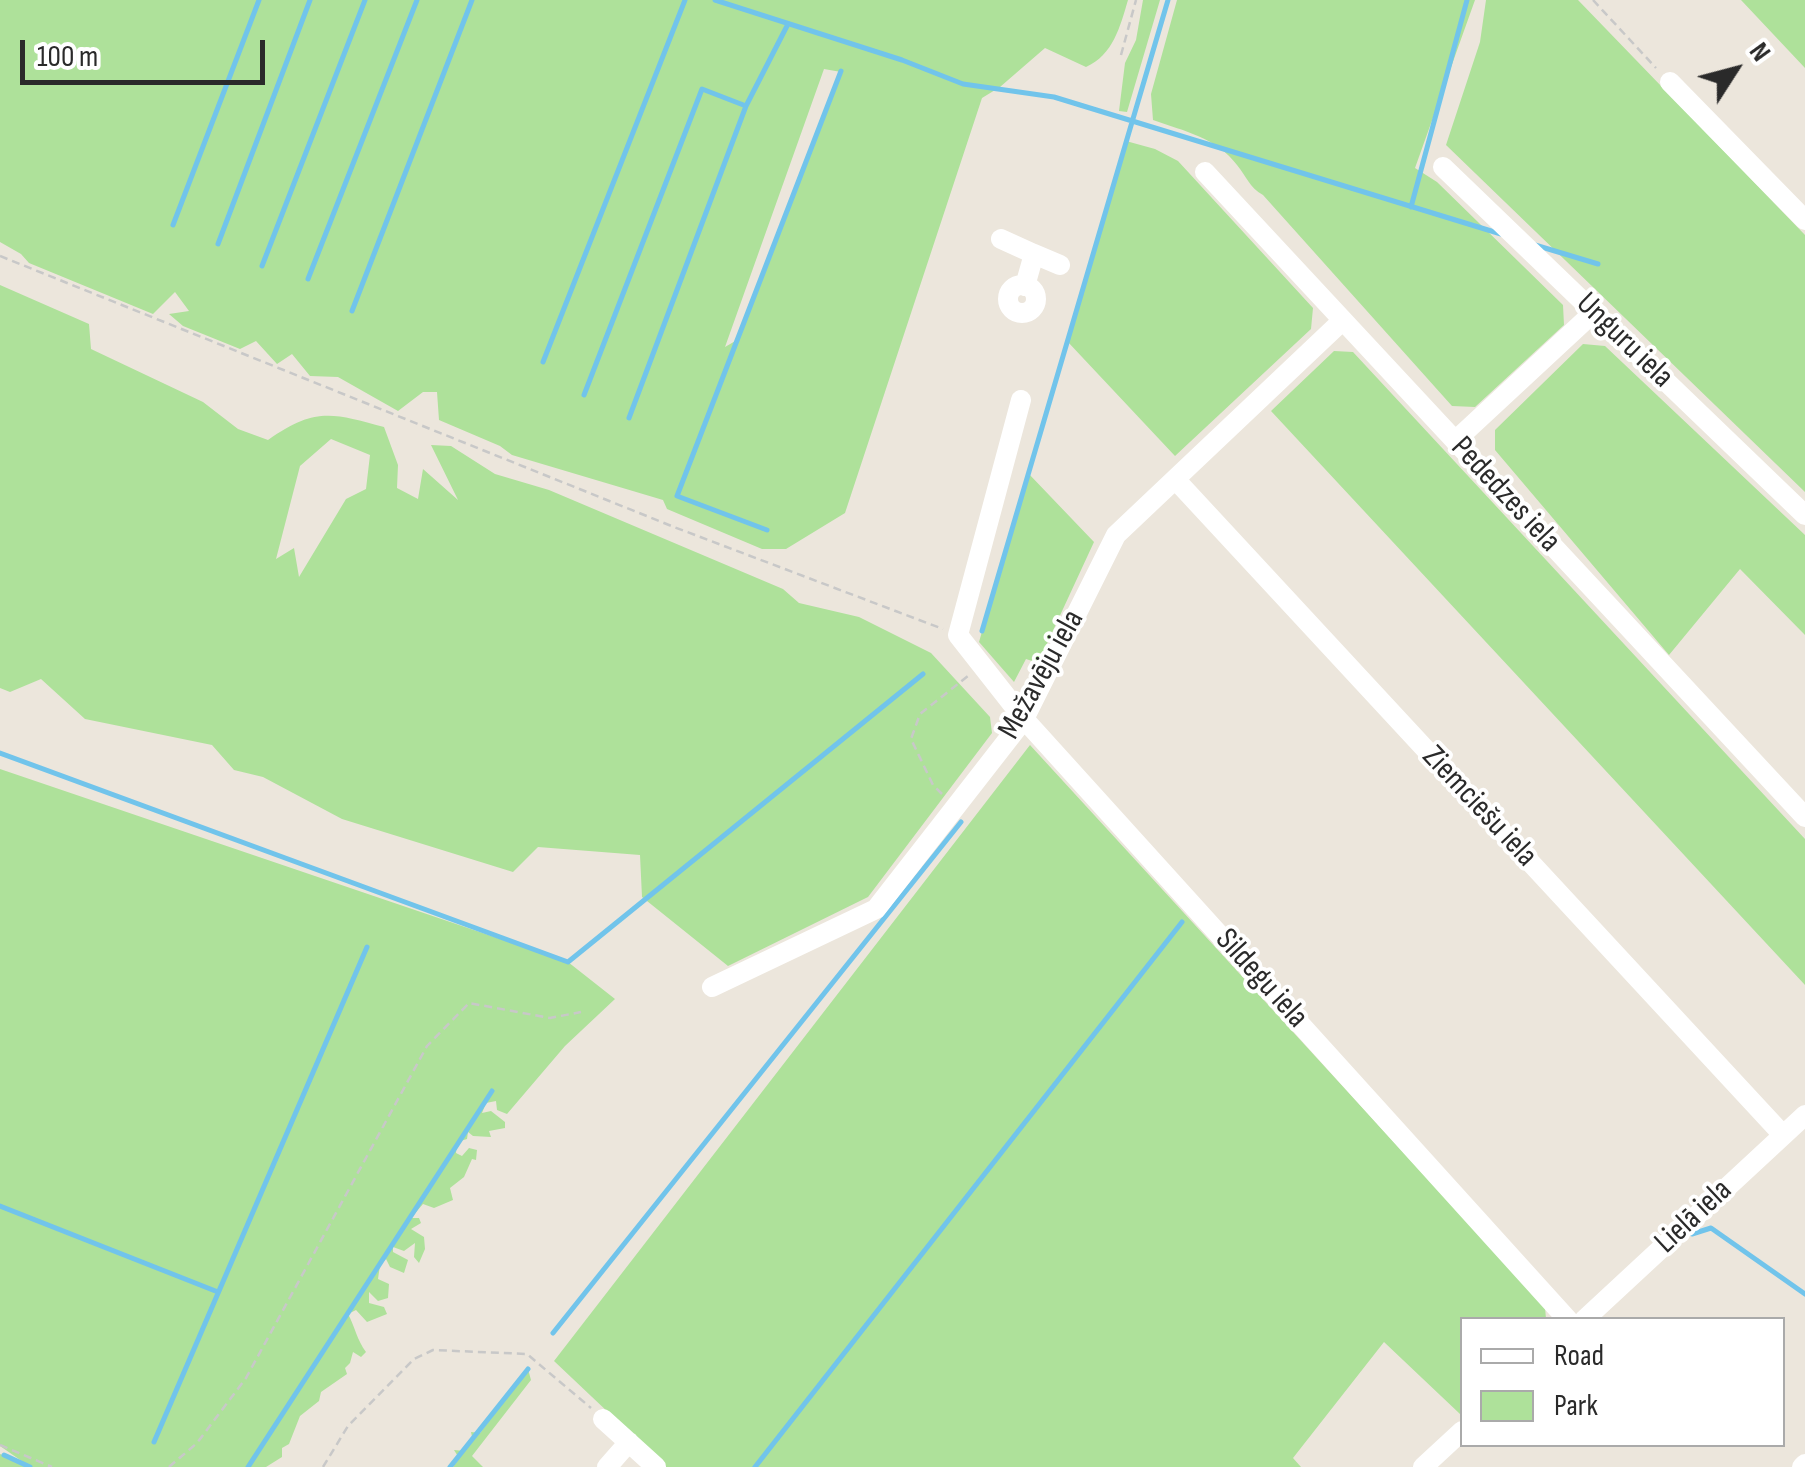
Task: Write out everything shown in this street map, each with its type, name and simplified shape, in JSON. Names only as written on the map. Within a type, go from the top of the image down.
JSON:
[{"type":"street","points":[[1670,82],[1805,220]]},
{"type":"street","name":"Unguru iela","points":[[1443,167],[1805,515]]},
{"type":"street","name":"Pededzes iela","points":[[1205,172],[1805,817]]},
{"type":"street","points":[[1001,238],[1060,264]]},
{"type":"street","points":[[1025,286],[1034,254]]},
{"type":"street","points":[[1455,441],[1594,312]]},
{"type":"street","name":"Mežavēju iela","points":[[712,987],[876,909],[1024,719],[1116,535],[1342,321]]},
{"type":"street","points":[[958,635],[1021,400]]},
{"type":"street","name":"Ziemciešu iela","points":[[1175,479],[1783,1135]]},
{"type":"street","name":"Sildegu iela","points":[[958,635],[1024,719],[1565,1317]]},
{"type":"street","name":"Lielā iela","points":[[1587,1317],[1805,1114]]},
{"type":"street","points":[[604,1419],[656,1467]]},
{"type":"street","points":[[1423,1467],[1460,1433]]},
{"type":"street","points":[[607,1467],[630,1442]]},
{"type":"path","points":[[1121,54],[1136,0]]},
{"type":"path","points":[[1593,0],[1670,82]]},
{"type":"path","points":[[0,256],[674,527],[958,635]]},
{"type":"path","points":[[955,807],[933,785],[911,740],[920,714],[981,666]]},
{"type":"path","points":[[168,1467],[197,1443],[246,1378],[427,1046],[469,1004],[550,1018],[580,1012]]},
{"type":"path","points":[[324,1467],[348,1426],[414,1358],[433,1350],[527,1354],[604,1419]]},
{"type":"path","points":[[0,1445],[52,1467]]},
{"type":"green space","points":[[0,0],[1128,0],[1114,39],[1095,62],[1086,67],[1045,48],[982,98],[845,513],[786,549],[762,549],[667,509],[663,500],[512,455],[439,420],[437,392],[423,392],[398,411],[338,377],[310,376],[292,354],[277,364],[256,341],[240,349],[183,326],[169,314],[189,311],[175,292],[153,314],[29,263],[0,242]],"holes":[[[824,69],[841,72],[737,340],[725,347]]]},
{"type":"green space","points":[[1143,0],[1160,0],[1127,112],[1119,111],[1125,63],[1136,40]]},
{"type":"green space","points":[[1177,0],[1475,0],[1415,168],[1437,182],[1563,305],[1564,325],[1475,407],[1452,406],[1229,156],[1199,136],[1153,120],[1151,94]]},
{"type":"green space","points":[[1486,0],[1578,0],[1805,235],[1805,492],[1446,145],[1480,42]]},
{"type":"green space","points":[[1741,0],[1805,0],[1805,68]]},
{"type":"green space","points":[[1126,141],[1178,161],[1313,308],[1311,329],[1175,456],[1067,341]]},
{"type":"green space","points":[[0,285],[89,324],[91,349],[203,402],[238,429],[268,440],[299,422],[324,416],[384,427],[398,465],[397,488],[418,499],[423,469],[458,500],[431,445],[451,446],[495,474],[549,490],[783,589],[799,603],[859,617],[931,653],[990,717],[992,733],[868,897],[728,966],[642,897],[640,855],[538,847],[513,872],[342,819],[263,777],[234,770],[212,745],[85,719],[41,679],[10,692],[0,688]],"holes":[[[331,439],[370,455],[366,489],[346,499],[299,577],[294,548],[276,559],[300,466]]]},
{"type":"green space","points":[[1583,344],[1605,346],[1805,535],[1805,635],[1740,569],[1669,655],[1495,450],[1495,430]]},
{"type":"green space","points":[[1334,351],[1353,352],[1805,839],[1805,985],[1271,411]]},
{"type":"green space","points":[[1028,473],[1094,542],[1038,663],[1026,659],[1014,682],[979,642]]},
{"type":"green space","points":[[1030,745],[1545,1307],[1546,1317],[1460,1317],[1460,1414],[1384,1342],[1293,1458],[1301,1467],[666,1467],[554,1361]]},
{"type":"green space","points":[[0,769],[568,962],[615,999],[565,1046],[507,1114],[497,1110],[496,1101],[486,1103],[482,1113],[491,1111],[505,1122],[505,1128],[489,1131],[491,1137],[468,1132],[467,1139],[457,1142],[456,1153],[462,1156],[469,1148],[477,1150],[476,1160],[472,1159],[464,1177],[450,1188],[453,1200],[434,1208],[423,1204],[411,1218],[419,1218],[421,1223],[411,1229],[424,1237],[425,1249],[419,1263],[414,1257],[415,1243],[404,1251],[393,1247],[393,1252],[408,1260],[404,1273],[390,1267],[386,1259],[380,1265],[378,1279],[389,1284],[388,1298],[378,1301],[369,1292],[369,1303],[384,1307],[387,1314],[367,1322],[356,1310],[348,1314],[366,1352],[361,1357],[353,1352],[345,1368],[347,1374],[321,1392],[319,1401],[300,1416],[289,1444],[282,1448],[282,1457],[266,1467],[0,1467],[0,1454],[26,1464],[0,1446]]},
{"type":"green space","points":[[528,1369],[531,1380],[472,1456],[483,1467],[453,1467],[459,1458],[454,1450],[465,1451],[473,1441],[471,1432],[480,1433]]},
{"type":"waterway","points":[[173,225],[259,0]]},
{"type":"waterway","points":[[218,244],[310,0]]},
{"type":"waterway","points":[[262,266],[365,0]]},
{"type":"waterway","points":[[308,279],[417,0]]},
{"type":"waterway","points":[[352,311],[472,0]]},
{"type":"waterway","points":[[543,362],[685,0]]},
{"type":"waterway","points":[[715,0],[902,60],[963,84],[1054,97],[1501,234]]},
{"type":"waterway","points":[[982,631],[1168,0]]},
{"type":"waterway","points":[[1411,207],[1467,0]]},
{"type":"waterway","points":[[629,418],[746,106],[788,24]]},
{"type":"waterway","points":[[767,530],[677,496],[841,71]]},
{"type":"waterway","points":[[584,395],[702,89],[746,106]]},
{"type":"waterway","points":[[1535,245],[1598,264]]},
{"type":"waterway","points":[[0,753],[568,962],[923,674]]},
{"type":"waterway","points":[[553,1333],[961,822]]},
{"type":"waterway","points":[[755,1467],[1182,922]]},
{"type":"waterway","points":[[154,1442],[367,947]]},
{"type":"waterway","points":[[248,1467],[492,1091]]},
{"type":"waterway","points":[[0,1206],[218,1292]]},
{"type":"waterway","points":[[1692,1234],[1711,1228],[1805,1294]]},
{"type":"waterway","points":[[450,1467],[528,1369]]},
{"type":"waterway","points":[[4,1455],[30,1467]]}]
